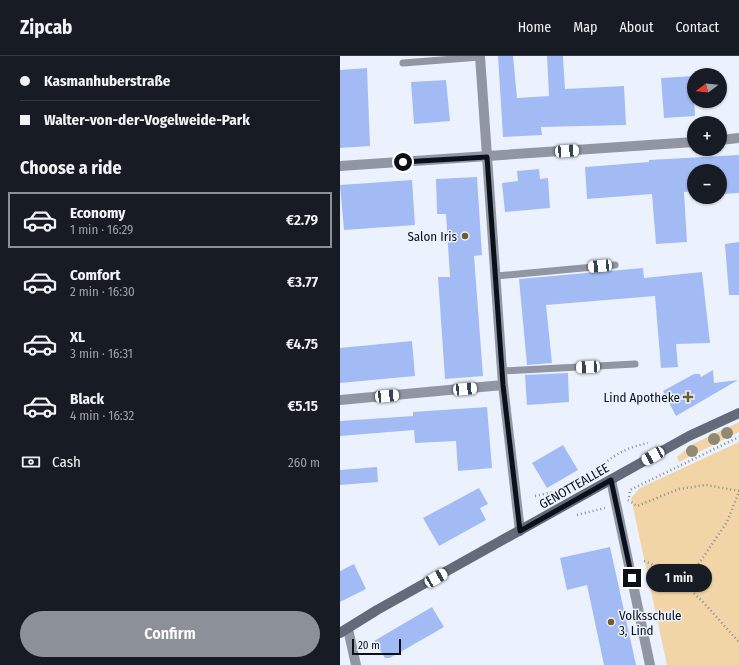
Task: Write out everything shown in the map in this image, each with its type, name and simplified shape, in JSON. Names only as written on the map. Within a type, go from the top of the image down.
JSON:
[{"type":"main road","name":"GENOTTEALLEE","points":[[344,631],[377,610],[689,436],[739,413]]},
{"type":"street","points":[[480,57],[503,385],[520,531]]},
{"type":"street","points":[[727,139],[739,138]]},
{"type":"street","points":[[340,166],[687,143]]},
{"type":"street","points":[[340,400],[503,385]]},
{"type":"street","points":[[611,480],[650,665]]},
{"type":"street","points":[[344,631],[356,665]]},
{"type":"lane","points":[[403,63],[480,57]]},
{"type":"lane","points":[[496,276],[615,264]]},
{"type":"lane","points":[[502,371],[635,364]]},
{"type":"path","points":[[685,584],[727,522],[739,492],[706,485],[679,489],[637,506],[628,499],[630,490],[739,437]]},
{"type":"path","points":[[644,561],[656,565],[685,584],[739,642]]},
{"type":"shaded area","points":[[739,422],[739,432],[679,462],[677,457],[691,445]]},
{"type":"shaded area","points":[[739,442],[739,665],[667,665],[631,498],[640,488]]},
{"type":"building","points":[[498,56],[513,56],[517,98],[549,96],[547,56],[563,56],[565,89],[624,86],[626,125],[541,127],[542,135],[503,137]]},
{"type":"building","points":[[367,68],[370,146],[340,148],[340,70]]},
{"type":"building","points":[[687,76],[687,108],[695,108],[695,116],[664,118],[661,78]]},
{"type":"building","points":[[446,80],[450,121],[414,124],[411,82]]},
{"type":"building","points":[[739,155],[739,193],[727,194],[727,164],[687,164],[687,192],[684,192],[687,242],[656,244],[652,194],[587,199],[585,167],[649,162],[649,160]]},
{"type":"building","points":[[539,169],[540,179],[548,178],[550,208],[505,212],[502,183],[518,181],[517,171]]},
{"type":"building","points":[[477,177],[482,255],[474,256],[483,376],[445,379],[438,277],[450,277],[446,214],[437,214],[436,179]]},
{"type":"building","points":[[412,180],[415,225],[344,230],[340,185]]},
{"type":"building","points":[[739,242],[739,295],[729,295],[725,244]]},
{"type":"building","points":[[643,268],[644,278],[702,272],[710,343],[676,344],[678,367],[661,368],[655,296],[546,305],[552,363],[527,365],[519,279]]},
{"type":"building","points":[[412,341],[415,376],[340,383],[340,348]]},
{"type":"building","points":[[713,370],[714,383],[738,380],[676,416],[663,391],[694,374],[700,374],[701,377]]},
{"type":"building","points":[[568,373],[569,402],[527,405],[525,375]]},
{"type":"building","points":[[487,407],[492,468],[458,471],[456,441],[415,443],[414,430],[340,436],[340,421],[413,416],[413,412]]},
{"type":"building","points":[[563,445],[578,470],[547,488],[532,463]]},
{"type":"building","points":[[377,467],[378,482],[340,485],[340,470]]},
{"type":"building","points":[[479,488],[488,504],[480,508],[486,520],[439,546],[423,518]]},
{"type":"building","name":"Volksschule 3, Lind","points":[[610,547],[636,665],[604,665],[587,585],[567,590],[560,558]]},
{"type":"building","points":[[354,564],[366,589],[340,602],[340,571]]},
{"type":"building","points":[[432,607],[444,627],[390,658],[385,658],[374,641]]},
{"type":"place","name":"Salon Iris","points":[[465,236]]},
{"type":"place","name":"Lind Apotheke","points":[[688,397]]},
{"type":"place","name":"Volksschule 3, Lind","points":[[611,622]]},
{"type":"route","points":[[403,162],[487,157],[503,385],[520,531],[571,504],[611,480],[632,578]]}]
